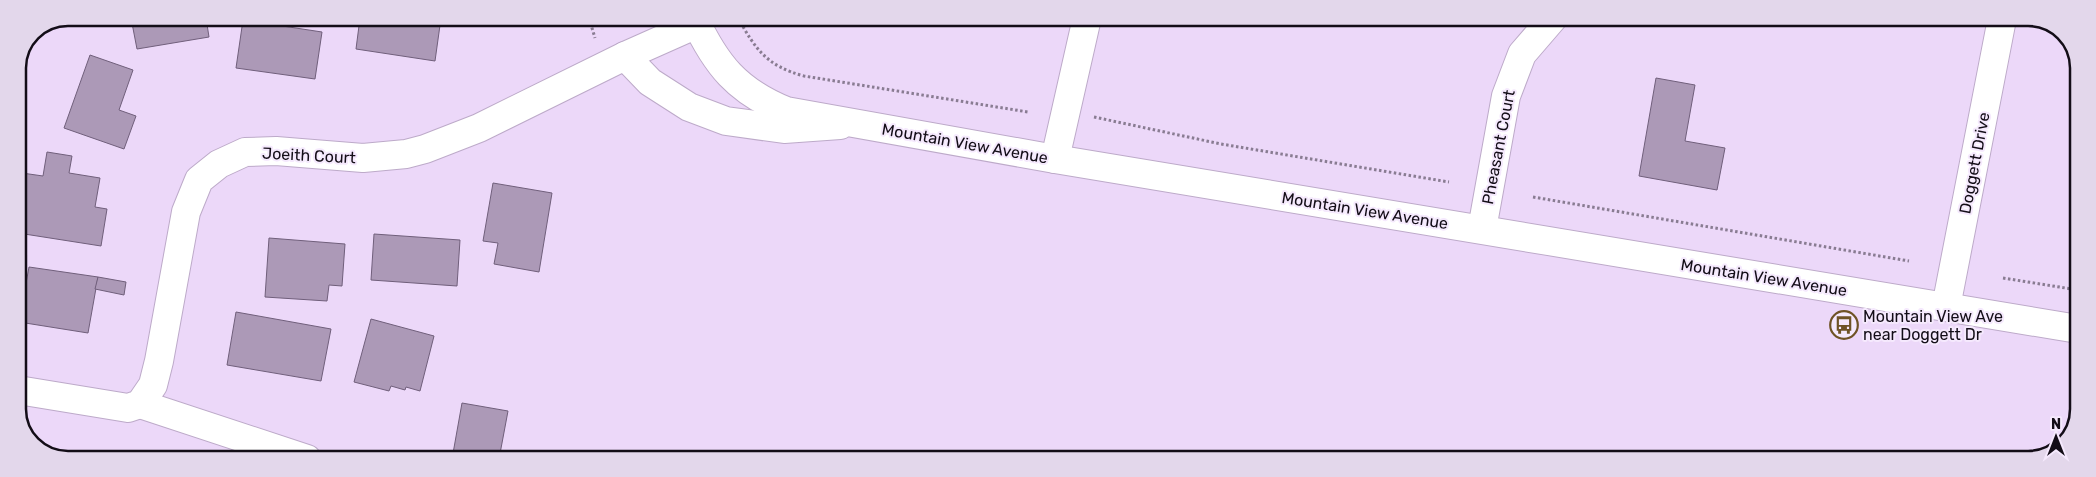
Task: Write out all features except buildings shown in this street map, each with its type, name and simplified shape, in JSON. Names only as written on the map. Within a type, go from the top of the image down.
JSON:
[{"type":"street","name":"Joeith Court","points":[[140,404],[153,385],[159,361],[186,212],[199,180],[219,164],[245,152],[276,151],[363,158],[416,151],[479,128],[685,26]]},
{"type":"street","name":"Mountain View Avenue","points":[[698,26],[722,65],[740,86],[764,102],[786,111],[1055,159],[2070,328]]},
{"type":"street","points":[[1055,159],[1085,26]]},
{"type":"street","name":"Pheasant Court","points":[[1482,229],[1506,96],[1522,54],[1545,26]]},
{"type":"street","name":"Doggett Drive","points":[[1946,307],[2000,26]]},
{"type":"street","points":[[625,56],[650,82],[689,108],[726,121],[784,129],[859,124]]},
{"type":"street","points":[[26,391],[128,408],[140,404],[283,451]]},
{"type":"path","points":[[592,26],[597,43]]},
{"type":"path","points":[[742,26],[750,40],[769,61],[784,70],[804,76],[1028,112]]},
{"type":"path","points":[[1094,117],[1220,144],[1449,182]]},
{"type":"path","points":[[1533,197],[1909,261]]},
{"type":"path","points":[[2004,278],[2070,289]]},
{"type":"place","name":"Mountain View Ave near Doggett Dr","points":[[1844,325]]}]
